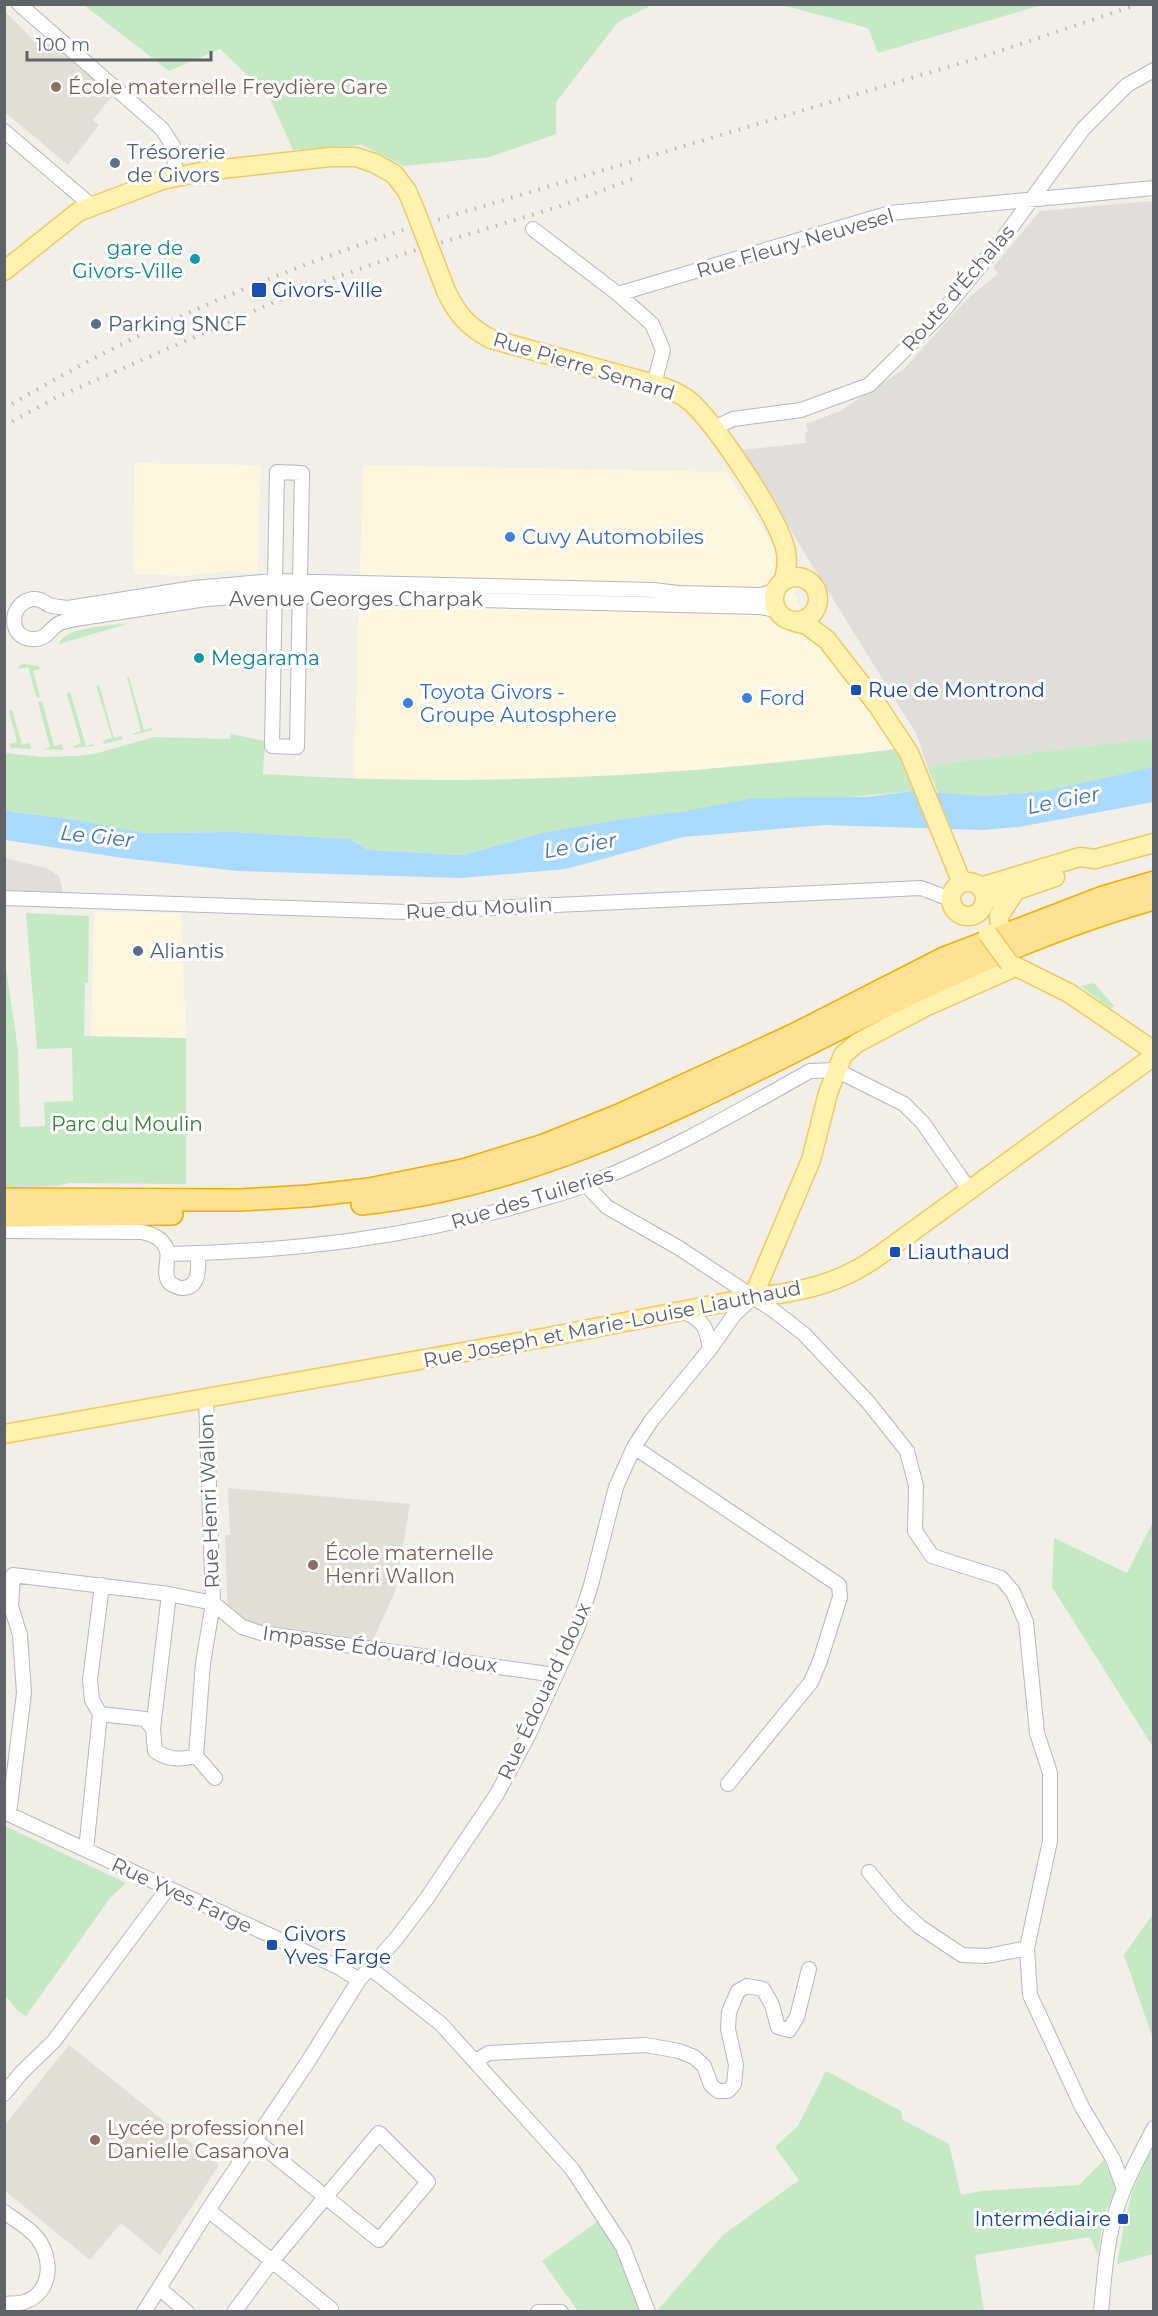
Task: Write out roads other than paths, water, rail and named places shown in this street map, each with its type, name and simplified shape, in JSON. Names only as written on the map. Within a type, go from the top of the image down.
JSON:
[{"type":"highway","points":[[4,1200],[240,1200],[308,1196],[369,1189],[463,1170],[544,1145],[619,1115],[794,1035],[944,958],[1102,897],[1154,882]]},
{"type":"highway","points":[[4,1215],[238,1214],[306,1210],[392,1200],[484,1181],[541,1164],[612,1138],[690,1103],[967,969],[1053,934],[1154,899]]},
{"type":"main road","name":"Rue Pierre Semard","points":[[176,176],[279,162],[356,157],[374,163],[394,174],[407,191],[446,291],[463,320],[478,332],[491,339],[674,390],[693,404],[714,428],[753,486],[780,534],[786,554],[780,586]]},
{"type":"main road","points":[[4,271],[78,212],[176,176]]},
{"type":"main road","name":"Rue Pierre Semard","points":[[780,534],[790,545],[799,571],[806,579]]},
{"type":"main road","points":[[827,640],[807,626],[788,620],[776,610],[773,597],[790,577],[806,579],[816,590],[818,617],[827,640],[878,706],[909,753],[956,864],[976,896],[991,931],[1011,963],[1069,993],[1154,1051]]},
{"type":"main road","points":[[795,622],[810,617],[818,605]]},
{"type":"main road","points":[[1095,859],[1080,857],[976,896],[965,916],[953,909],[950,899],[954,889],[976,896],[1016,890],[1083,867],[1095,859],[1154,843]]},
{"type":"main road","points":[[991,931],[1016,890]]},
{"type":"main road","points":[[753,1297],[811,1160],[836,1070],[843,1055],[857,1043],[1011,963]]},
{"type":"main road","name":"Rue Joseph et Marie-Louise Liauthaud","points":[[4,1434],[753,1297],[779,1295],[825,1284],[856,1270],[970,1191],[1154,1056]]},
{"type":"street","points":[[9,4],[40,31],[53,34]]},
{"type":"street","points":[[19,4],[162,129],[173,146],[176,176]]},
{"type":"street","name":"Route d'Échalas","points":[[714,428],[733,419],[801,410],[869,385],[940,315],[1032,200],[1083,129],[1127,86],[1154,70]]},
{"type":"street","points":[[4,131],[92,206]]},
{"type":"street","name":"Rue Fleury Neuvesel","points":[[618,294],[890,213],[1154,188]]},
{"type":"street","points":[[533,229],[618,294],[652,324],[663,350],[654,384]]},
{"type":"street","points":[[277,472],[302,473],[301,589],[297,747],[272,746],[277,472]]},
{"type":"street","name":"Avenue Georges Charpak","points":[[301,589],[632,589],[678,593],[760,595],[780,586]]},
{"type":"street","name":"Avenue Georges Charpak","points":[[274,588],[75,619],[58,624],[48,635],[38,640],[27,639],[18,634],[9,623],[20,604],[31,599],[40,599],[50,605],[68,608],[194,588],[274,588],[301,589],[760,607],[776,610]]},
{"type":"street","name":"Rue du Moulin","points":[[4,898],[406,912],[921,888],[950,899]]},
{"type":"street","points":[[836,1070],[904,1104],[923,1123],[970,1191]]},
{"type":"street","name":"Rue des Tuileries","points":[[169,1254],[305,1246],[393,1235],[467,1220],[586,1185],[653,1156],[810,1071],[836,1070]]},
{"type":"street","points":[[586,1185],[607,1206],[679,1248],[804,1334],[868,1402],[907,1451],[916,1486],[915,1531],[932,1556],[1001,1578],[1013,1592],[1026,1622],[1037,1733],[1050,1773],[1050,1841],[1027,1948],[1030,1995],[1082,2108],[1113,2159],[1124,2189]]},
{"type":"street","points":[[4,1231],[142,1232],[154,1235],[164,1243],[169,1254],[166,1276],[172,1285],[181,1288],[191,1285],[198,1277],[198,1253]]},
{"type":"street","name":"Rue Édouard Idoux","points":[[144,2312],[359,1980],[396,1939],[427,1899],[497,1794],[528,1736],[577,1629],[591,1586],[616,1487],[634,1447],[651,1421],[710,1349],[734,1314],[753,1297]]},
{"type":"street","points":[[683,1311],[699,1319],[707,1329],[710,1349]]},
{"type":"street","name":"Rue Henri Wallon","points":[[196,1756],[202,1663],[213,1603],[206,1398]]},
{"type":"street","points":[[634,1447],[839,1585],[840,1597],[811,1682],[728,1784]]},
{"type":"street","points":[[7,1813],[24,1693],[20,1635],[11,1606],[13,1575],[169,1594],[213,1603]]},
{"type":"street","points":[[86,1850],[100,1714],[92,1700],[90,1680],[102,1586]]},
{"type":"street","points":[[169,1594],[153,1729],[155,1751],[166,1759],[196,1756],[214,1778]]},
{"type":"street","name":"Impasse Édouard Idoux","points":[[213,1603],[242,1627],[261,1633],[555,1675]]},
{"type":"street","points":[[100,1714],[145,1719],[153,1729]]},
{"type":"street","name":"Rue Yves Farge","points":[[7,1813],[291,1945],[350,1973],[359,1980]]},
{"type":"street","points":[[868,1872],[898,1907],[920,1927],[962,1955],[987,1956],[1027,1948]]},
{"type":"street","points":[[4,2094],[21,2073],[54,2041],[168,1888]]},
{"type":"street","points":[[370,1968],[441,2024],[572,2169],[623,2247],[648,2312]]},
{"type":"street","points":[[475,2061],[489,2053],[646,2045],[679,2051],[694,2057],[704,2066],[711,2085],[718,2091],[728,2091],[735,2084],[736,2065],[728,2029],[729,2012],[738,1991],[747,1986],[763,1989],[772,2005],[778,2027],[789,2031],[797,2017],[809,1969]]},
{"type":"street","points":[[1101,2312],[1106,2254],[1114,2217],[1124,2189],[1154,2128]]},
{"type":"street","points":[[234,2312],[272,2261],[325,2197],[379,2133],[428,2182],[379,2240],[325,2197],[255,2140]]},
{"type":"street","points":[[208,2210],[331,2309]]},
{"type":"street","points":[[4,2212],[36,2236],[43,2247],[49,2271],[45,2285],[36,2295],[23,2303],[4,2304]]},
{"type":"street","points":[[159,2288],[187,2312]]},
{"type":"street","points":[[538,2312],[561,2312]]},
{"type":"water","name":"Le Gier","points":[[1153,767],[1153,802],[1019,827],[982,830],[825,825],[683,837],[566,869],[460,878],[238,871],[123,858],[5,840],[5,809],[143,833],[234,832],[350,839],[368,850],[463,855],[542,833],[622,819],[682,812],[754,798],[866,797],[913,791],[986,796],[1046,791]]},
{"type":"railway","points":[[4,409],[98,356],[147,332],[245,288],[346,250],[397,232],[988,55],[1139,4]]},
{"type":"railway","points":[[4,426],[55,398],[311,286],[394,257],[564,205],[635,178]]},
{"type":"place","name":"École maternelle Freydière Gare","points":[[56,87]]},
{"type":"place","name":"Trésorerie de Givors","points":[[115,163]]},
{"type":"place","name":"gare de Givors-Ville","points":[[195,259]]},
{"type":"place","name":"Givors-Ville","points":[[259,290]]},
{"type":"place","name":"Parking SNCF","points":[[96,324]]},
{"type":"place","name":"Cuvy Automobiles","points":[[510,537]]},
{"type":"place","name":"Megarama","points":[[199,658]]},
{"type":"place","name":"Rue de Montrond","points":[[856,690]]},
{"type":"place","name":"Ford","points":[[747,698]]},
{"type":"place","name":"Toyota Givors - Groupe Autosphere","points":[[408,703]]},
{"type":"place","name":"Aliantis","points":[[138,951]]},
{"type":"place","name":"Liauthaud","points":[[895,1252]]},
{"type":"place","name":"École maternelle Henri Wallon","points":[[313,1565]]},
{"type":"place","name":"Givors Yves Farge","points":[[272,1945]]},
{"type":"place","name":"Lycée professionnel Danielle Casanova","points":[[95,2140]]},
{"type":"place","name":"Intermédiaire","points":[[1123,2219]]},
{"type":"park label","name":"Parc du Moulin","points":[[127,1124]]}]
